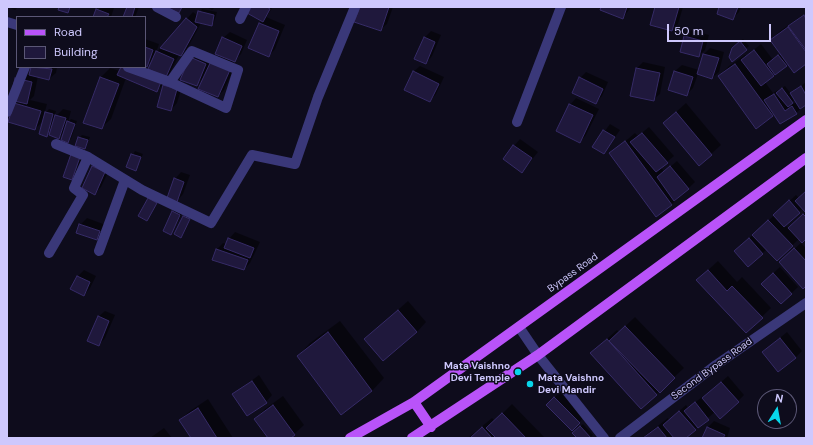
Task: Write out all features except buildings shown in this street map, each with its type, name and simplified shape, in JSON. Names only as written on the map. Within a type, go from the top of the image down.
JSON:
[{"type":"main road","name":"Bypass Road","points":[[350,438],[414,402],[806,120]]},
{"type":"main road","points":[[412,438],[538,355],[806,158]]},
{"type":"main road","points":[[414,402],[430,427]]},
{"type":"street","points":[[157,7],[176,17]]},
{"type":"street","points":[[240,19],[246,7]]},
{"type":"street","points":[[56,144],[88,157],[142,190],[211,223],[252,155],[295,164],[318,97],[355,7]]},
{"type":"street","points":[[517,122],[561,7]]},
{"type":"street","points":[[131,68],[170,82],[226,108],[238,70],[192,51],[170,82]]},
{"type":"street","points":[[7,112],[25,68]]},
{"type":"street","points":[[49,253],[83,195],[74,188],[88,157]]},
{"type":"street","points":[[99,251],[125,180]]},
{"type":"street","name":"Second Bypass Road","points":[[620,438],[716,365],[806,303]]},
{"type":"street","points":[[519,327],[538,355],[604,438]]},
{"type":"place","name":"Mata Vaishno Devi Temple","points":[[518,372]]},
{"type":"place","name":"Mata Vaishno Devi Mandir","points":[[530,384]]}]
